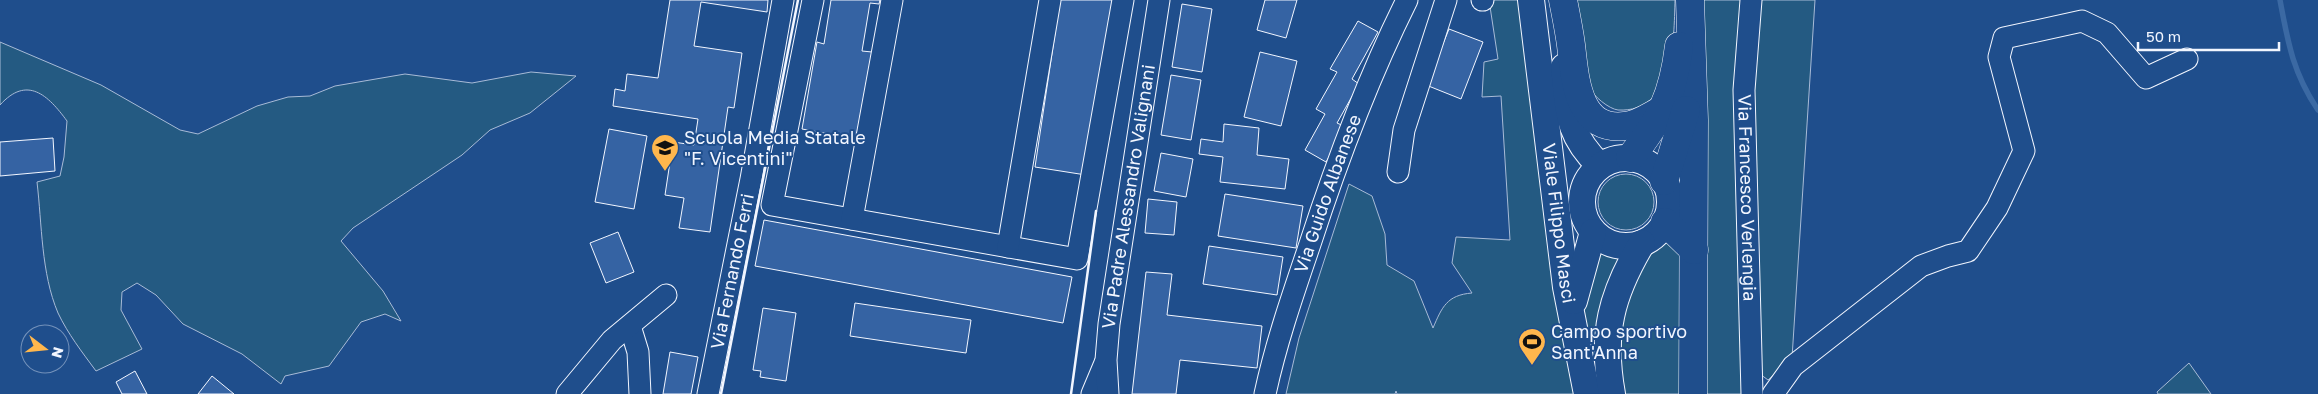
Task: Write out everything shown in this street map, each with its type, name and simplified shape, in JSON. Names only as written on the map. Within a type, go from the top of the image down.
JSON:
[{"type":"highway","points":[[1563,0],[1568,20],[1576,87],[1586,110],[1604,124],[1624,127],[1641,121],[1664,109]]},
{"type":"highway","points":[[1630,158],[1664,109],[1674,80],[1683,0]]},
{"type":"highway","points":[[1690,0],[1694,120],[1693,394]]},
{"type":"highway","points":[[1664,181],[1684,122],[1692,79]]},
{"type":"highway","points":[[1665,222],[1694,250]]},
{"type":"main road","name":"Viale Filippo Masci","points":[[1531,0],[1571,313],[1587,394]]},
{"type":"main road","name":"Viale Filippo Masci","points":[[1556,0],[1569,118],[1578,140],[1586,152],[1600,166]]},
{"type":"main road","name":"Viale Filippo Masci","points":[[1547,132],[1563,164],[1583,192]]},
{"type":"main road","points":[[1630,158],[1650,165],[1664,181],[1670,201],[1665,222],[1660,231],[1642,243],[1632,246],[1616,245],[1602,239],[1593,232],[1583,214],[1583,192],[1586,182],[1600,166],[1609,161],[1630,158]]},
{"type":"main road","name":"Viale Filippo Masci","points":[[1571,313],[1593,232]]},
{"type":"main road","points":[[1612,394],[1606,352],[1609,322],[1616,296],[1642,243]]},
{"type":"street","name":"Via Fernando Ferri","points":[[708,394],[751,179],[783,0]]},
{"type":"street","points":[[813,0],[772,205],[1077,260],[1122,0]]},
{"type":"street","points":[[852,220],[892,0]]},
{"type":"street","points":[[1008,247],[1050,0]]},
{"type":"street","name":"Via Padre Alessandro Valignani","points":[[1108,394],[1106,360],[1108,324],[1159,0]]},
{"type":"street","name":"Via Guido Albanese","points":[[1265,394],[1276,346],[1324,202],[1381,53],[1407,0]]},
{"type":"street","points":[[1398,172],[1404,130],[1446,0]]},
{"type":"street","name":"Via Francesco Verlengia","points":[[1751,0],[1744,90],[1752,394]]},
{"type":"street","points":[[1773,394],[1793,366],[1921,266],[1968,251],[1997,208],[2024,151],[1999,57],[2004,38],[2082,22],[2107,33],[2146,78],[2187,59]]},
{"type":"street","points":[[567,394],[612,340],[666,295]]},
{"type":"street","points":[[630,326],[638,352],[640,394]]},
{"type":"street","points":[[1092,394],[1106,360]]},
{"type":"shaded area","points":[[1489,0],[1528,0],[1580,394],[1397,394],[1396,391],[1395,394],[1286,394],[1299,338],[1349,184],[1372,196],[1385,234],[1387,265],[1414,281],[1433,328],[1446,303],[1457,296],[1472,293],[1452,263],[1456,237],[1510,240],[1501,96],[1482,97],[1484,62],[1498,59]]},
{"type":"shaded area","points":[[1576,0],[1675,0],[1674,34],[1667,71],[1660,87],[1650,100],[1636,108],[1618,110],[1606,105],[1591,91]]},
{"type":"shaded area","points":[[1703,0],[1815,0],[1792,358],[1768,380],[1744,362],[1745,394],[1701,394]]},
{"type":"shaded area","points":[[0,42],[101,85],[180,130],[198,134],[257,106],[288,97],[310,96],[335,86],[405,74],[472,83],[531,72],[576,76],[530,113],[490,130],[462,155],[353,228],[341,241],[383,291],[401,321],[385,314],[361,322],[329,366],[285,376],[281,384],[242,354],[183,324],[156,295],[137,283],[122,292],[121,310],[142,349],[96,371],[70,334],[70,324],[64,324],[58,313],[48,282],[43,248],[37,182],[60,176],[64,157],[67,121],[45,97],[28,90],[19,91],[0,105]]},
{"type":"shaded area","points":[[1684,144],[1683,394],[1619,394],[1614,366],[1614,347],[1620,310],[1646,255],[1665,242],[1679,221],[1683,203],[1676,166]]},
{"type":"shaded area","points":[[1626,174],[1637,176],[1646,182],[1652,191],[1654,202],[1652,213],[1646,222],[1637,228],[1626,230],[1615,228],[1606,222],[1600,213],[1598,202],[1600,191],[1606,182],[1615,176]]},
{"type":"shaded area","points":[[1597,249],[1611,257],[1623,259],[1601,376],[1593,379],[1582,310]]},
{"type":"shaded area","points":[[2189,363],[2211,394],[2158,394],[2157,392]]},
{"type":"building","points":[[670,0],[768,0],[767,12],[701,2],[694,46],[742,53],[734,108],[728,107],[710,232],[679,228],[684,198],[665,195],[673,142],[694,145],[698,119],[613,106],[615,89],[625,91],[627,74],[658,78]]},
{"type":"building","points":[[831,0],[880,0],[879,4],[870,3],[862,51],[872,52],[856,139],[802,129],[817,42],[824,44]]},
{"type":"building","points":[[1060,0],[1113,0],[1086,175],[1035,167]]},
{"type":"building","points":[[1265,0],[1297,0],[1286,38],[1257,30]]},
{"type":"building","points":[[1182,4],[1212,9],[1202,72],[1172,67]]},
{"type":"building","points":[[1358,21],[1378,32],[1352,79],[1359,84],[1337,123],[1346,127],[1326,162],[1305,150],[1325,114],[1316,109],[1337,72],[1330,69]]},
{"type":"building","points":[[1449,29],[1483,42],[1461,99],[1426,85]]},
{"type":"building","points":[[1260,52],[1297,61],[1281,126],[1244,117]]},
{"type":"building","points":[[1171,75],[1201,80],[1191,140],[1161,135]]},
{"type":"building","points":[[1224,124],[1259,128],[1257,155],[1289,159],[1285,189],[1220,182],[1223,157],[1199,154],[1201,139],[1223,142]]},
{"type":"building","points":[[609,129],[647,136],[634,209],[595,202]]},
{"type":"building","points":[[53,138],[55,171],[0,176],[0,142]]},
{"type":"building","points":[[1161,153],[1193,159],[1186,197],[1154,191]]},
{"type":"building","points":[[1225,194],[1303,206],[1296,248],[1218,236]]},
{"type":"building","points":[[1148,199],[1177,202],[1174,235],[1145,233]]},
{"type":"building","points":[[764,220],[1072,277],[1063,323],[755,266]]},
{"type":"building","points":[[618,232],[634,272],[606,283],[590,243]]},
{"type":"building","points":[[1209,246],[1283,257],[1277,295],[1203,284]]},
{"type":"building","points":[[1146,272],[1172,274],[1167,315],[1262,326],[1257,368],[1180,360],[1176,394],[1132,394]]},
{"type":"building","points":[[855,303],[971,320],[966,353],[850,336]]},
{"type":"building","points":[[763,308],[796,313],[786,381],[760,377],[761,371],[753,370]]},
{"type":"building","points":[[670,352],[698,357],[691,394],[663,394]]},
{"type":"building","points":[[135,371],[147,394],[122,394],[116,382]]},
{"type":"building","points":[[212,376],[234,394],[198,394]]},
{"type":"waterway","points":[[2280,0],[2289,44],[2297,70],[2318,110]]},
{"type":"wall","points":[[721,394],[798,0]]},
{"type":"wall","points":[[1071,394],[1096,211]]},
{"type":"place","name":"Scuola Media Statale \"F. Vicentini\"","points":[[665,172]]},
{"type":"place","name":"Campo sportivo Sant'Anna","points":[[1532,366]]}]
